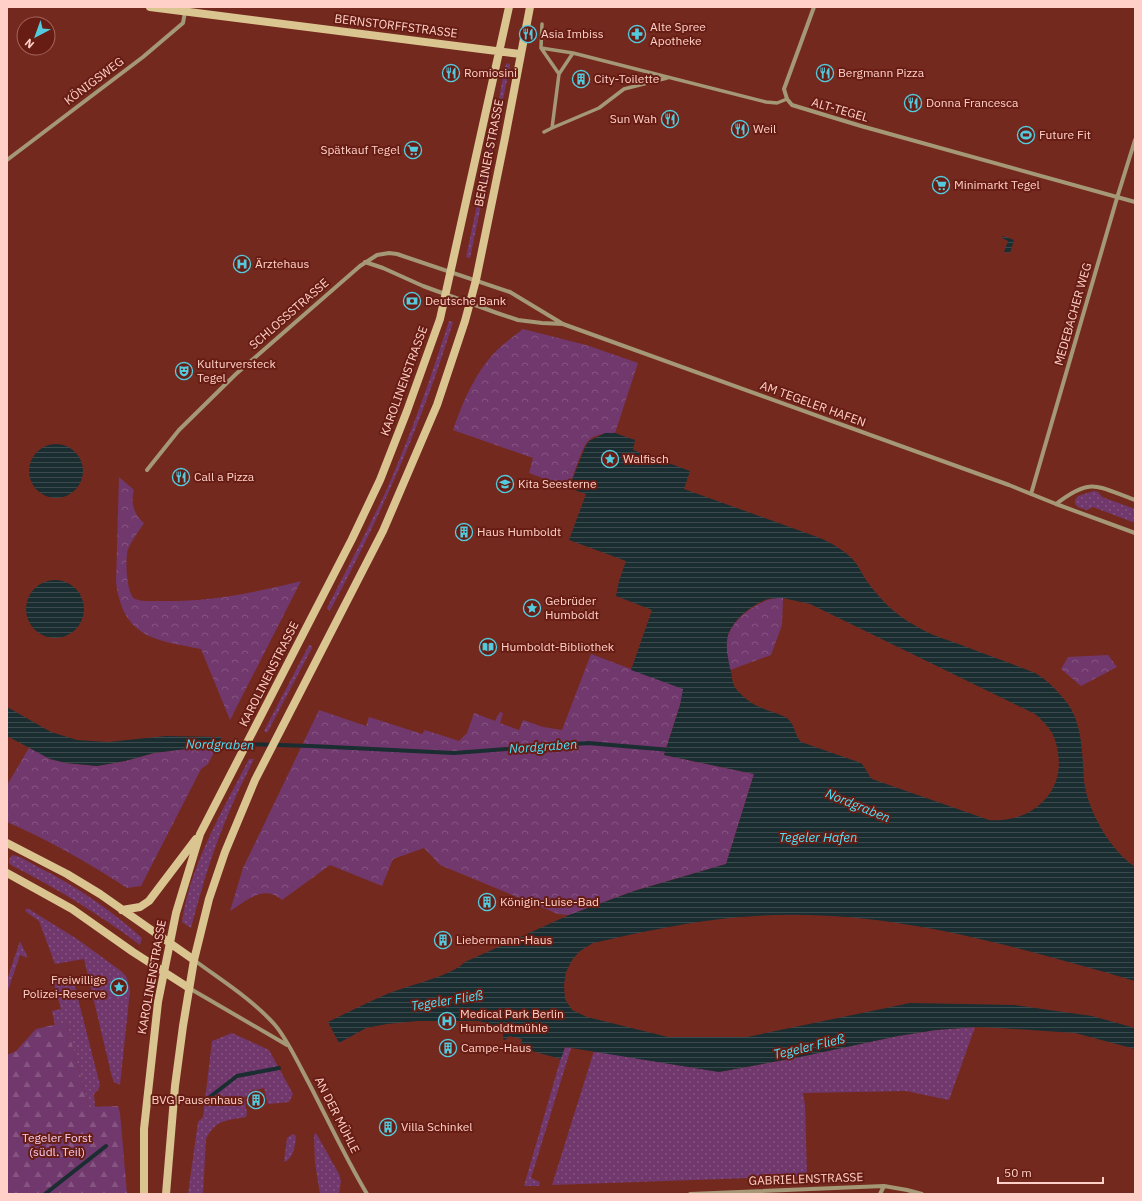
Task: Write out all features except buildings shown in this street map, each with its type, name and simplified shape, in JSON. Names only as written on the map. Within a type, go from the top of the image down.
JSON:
[{"type":"main road","name":"BERNSTORFFSTRASSE","points":[[150,7],[500,50],[520,54]]},
{"type":"main road","name":"BERLINER STRASSE","points":[[446,294],[509,7]]},
{"type":"main road","name":"BERLINER STRASSE","points":[[470,304],[505,138],[530,7]]},
{"type":"main road","name":"KAROLINENSTRASSE","points":[[144,1194],[144,1139],[146,1103],[158,1002],[181,892],[200,834],[352,539],[380,480],[416,388],[440,319],[446,294]]},
{"type":"main road","points":[[166,1194],[174,1092],[189,988],[194,960],[209,899],[220,865],[238,818],[265,760],[383,531],[437,405],[470,304]]},
{"type":"main road","points":[[122,910],[140,907],[149,901],[200,834]]},
{"type":"main road","points":[[7,844],[67,874],[100,894],[194,960]]},
{"type":"main road","points":[[7,873],[72,909],[133,952],[189,988]]},
{"type":"street","points":[[540,48],[573,53],[766,102],[777,103],[787,99],[784,89],[814,7]]},
{"type":"street","name":"KÖNIGSWEG","points":[[7,160],[172,33],[183,23],[185,12]]},
{"type":"street","points":[[542,24],[540,48],[559,74]]},
{"type":"street","points":[[552,128],[559,74],[573,53]]},
{"type":"street","points":[[544,132],[599,108],[624,89],[668,77]]},
{"type":"street","name":"ALT-TEGEL","points":[[787,99],[792,105],[808,111],[1135,202]]},
{"type":"street","name":"MEDEBACHER WEG","points":[[1031,494],[1135,140]]},
{"type":"street","name":"SCHLOSSSTRASSE","points":[[147,470],[179,430],[236,374],[365,262],[377,255],[389,253],[398,254],[450,272]]},
{"type":"street","points":[[365,262],[384,268],[470,304]]},
{"type":"street","name":"AM TEGELER HAFEN","points":[[450,272],[510,292],[563,324],[1135,533]]},
{"type":"street","name":"AM TEGELER HAFEN","points":[[470,304],[518,320],[563,324]]},
{"type":"street","points":[[1056,504],[1070,493],[1087,486],[1096,486],[1135,500]]},
{"type":"street","name":"AN DER MÜHLE","points":[[194,960],[245,997],[276,1026],[289,1046],[367,1194]]},
{"type":"street","points":[[189,988],[289,1046]]},
{"type":"street","points":[[880,1194],[884,1186]]},
{"type":"street","name":"GABRIELENSTRASSE","points":[[690,1194],[884,1186],[922,1194]]},
{"type":"green space","points":[[507,63],[510,64],[510,66],[470,258],[466,257]]},
{"type":"green space","points":[[449,321],[453,322],[441,359],[400,467],[367,538],[329,611],[327,608],[387,489],[396,468],[420,406]]},
{"type":"green space","points":[[523,329],[586,345],[638,363],[615,433],[600,434],[588,441],[580,456],[569,488],[529,473],[533,458],[453,430],[465,398],[482,369],[496,351]]},
{"type":"green space","points":[[119,477],[134,490],[132,499],[135,512],[144,523],[131,542],[127,554],[128,583],[132,596],[135,599],[141,601],[195,600],[248,593],[301,581],[230,720],[201,649],[156,639],[144,633],[134,625],[126,615],[120,601],[116,582]]},
{"type":"green space","points":[[1094,491],[1098,492],[1102,497],[1135,509],[1135,523],[1093,507],[1087,510],[1078,507],[1075,504],[1075,500],[1078,496]]},
{"type":"green space","points":[[783,598],[782,625],[771,655],[730,670],[727,653],[727,640],[734,624],[756,605],[770,599]]},
{"type":"green space","points":[[309,645],[312,646],[312,648],[267,733],[264,731]]},
{"type":"green space","points":[[591,654],[684,689],[664,755],[754,774],[726,864],[634,891],[569,915],[558,914],[440,865],[424,848],[393,859],[382,886],[330,865],[282,900],[275,895],[268,893],[256,895],[230,911],[243,868],[319,710],[366,726],[369,717],[422,734],[425,730],[459,741],[467,733],[474,713],[495,721],[500,712],[503,713],[500,723],[519,730],[523,720],[543,727],[562,730]]},
{"type":"green space","points":[[1108,655],[1117,667],[1081,686],[1061,669],[1068,657]]},
{"type":"green space","points":[[29,748],[50,759],[66,763],[97,766],[125,761],[154,753],[186,749],[216,748],[208,764],[201,769],[141,886],[127,888],[68,852],[7,822],[7,785]]},
{"type":"green space","points":[[249,759],[254,759],[235,797],[220,834],[204,881],[191,928],[182,922],[192,880],[218,818]]},
{"type":"green space","points":[[13,855],[67,883],[106,909],[142,938],[140,945],[77,902],[11,865],[9,863],[9,859]]},
{"type":"green space","points":[[27,908],[77,939],[126,976],[130,990],[120,1085],[114,1082],[112,1077],[84,959],[55,964],[39,921],[25,911]]},
{"type":"green space","points":[[20,941],[28,958],[20,955],[7,993],[7,980]]},
{"type":"green space","points":[[73,979],[100,1085],[94,1094],[95,1107],[89,1107],[66,1022],[55,1025],[52,1011],[61,1009],[53,981]]},
{"type":"green space","name":"Tegeler Forst (südl. Teil)","points":[[66,1022],[89,1107],[118,1106],[120,1113],[127,1194],[7,1194],[7,1055],[16,1051],[36,1029]]},
{"type":"green space","points":[[975,1027],[949,1100],[906,1091],[803,1093],[805,1105],[807,1176],[552,1185],[594,1051],[719,1072],[795,1058],[898,1036],[936,1030]]},
{"type":"green space","points":[[232,1033],[269,1050],[293,1094],[289,1102],[268,1104],[264,1088],[250,1091],[251,1095],[244,1097],[247,1113],[246,1117],[222,1122],[210,1132],[206,1139],[203,1194],[188,1194],[198,1122],[203,1117],[212,1041]]},
{"type":"green space","points":[[564,1047],[571,1048],[531,1178],[540,1182],[539,1186],[524,1186]]},
{"type":"green space","points":[[316,1133],[339,1174],[341,1181],[339,1194],[320,1194],[315,1163],[314,1135]]},
{"type":"green space","points":[[293,1134],[296,1136],[292,1155],[284,1162],[287,1138]]},
{"type":"water","points":[[1003,236],[1014,240],[1010,253],[1004,252],[1008,241],[1002,238]]},
{"type":"water","name":"Tegeler Hafen","points":[[605,433],[615,433],[635,440],[633,450],[690,471],[684,489],[820,538],[830,543],[851,558],[876,593],[893,611],[907,621],[934,635],[1035,673],[1053,687],[1068,704],[1077,722],[1081,741],[1086,792],[1095,816],[1109,840],[1126,860],[1135,867],[1135,981],[990,941],[892,922],[842,917],[792,915],[741,917],[685,924],[593,943],[580,951],[572,960],[566,972],[564,985],[565,999],[572,1010],[587,1017],[668,1037],[747,1037],[910,1003],[1015,1005],[1092,1016],[1135,1028],[1135,1049],[1075,1033],[975,1027],[936,1030],[898,1036],[795,1058],[719,1072],[565,1047],[561,1059],[521,1048],[522,1039],[509,1036],[505,1040],[503,1039],[503,1031],[480,1021],[418,1021],[387,1024],[366,1028],[339,1043],[328,1022],[387,994],[450,972],[465,962],[569,915],[634,891],[726,864],[754,774],[664,755],[680,705],[683,689],[631,670],[652,610],[616,596],[619,581],[626,561],[569,540],[586,494],[569,488],[585,447],[589,441]],"holes":[[[783,598],[810,604],[1035,714],[1051,732],[1055,740],[1058,753],[1059,768],[1056,782],[1050,794],[1041,804],[1030,812],[1003,820],[989,820],[872,779],[861,763],[801,742],[788,719],[782,715],[757,706],[747,700],[738,692],[733,682],[727,643],[728,635],[731,629],[739,618],[750,608],[768,599]]]},
{"type":"water","points":[[56,444],[66,446],[75,452],[81,461],[83,471],[81,481],[75,490],[66,496],[56,498],[46,496],[37,490],[31,481],[29,471],[31,461],[37,452],[46,446]]},
{"type":"water","points":[[55,580],[71,585],[79,593],[84,609],[79,625],[71,633],[55,638],[39,633],[31,625],[26,609],[31,593],[39,585]]},
{"type":"water","points":[[7,707],[51,732],[77,740],[108,742],[166,736],[222,737],[216,748],[186,749],[154,753],[125,761],[97,766],[66,763],[50,759],[7,736]]},
{"type":"waterway","name":"Nordgraben","points":[[218,743],[454,753],[588,743],[670,750]]},
{"type":"waterway","name":"Tegeler Fließ","points":[[206,1100],[237,1076],[279,1068]]},
{"type":"waterway","name":"Tegeler Fließ","points":[[45,1194],[106,1146]]},
{"type":"place","name":"Asia Imbiss","points":[[528,34]]},
{"type":"place","name":"Alte Spree Apotheke","points":[[637,34]]},
{"type":"place","name":"Romiosini","points":[[451,73]]},
{"type":"place","name":"Bergmann Pizza","points":[[825,73]]},
{"type":"place","name":"City-Toilette","points":[[581,79]]},
{"type":"place","name":"Donna Francesca","points":[[913,103]]},
{"type":"place","name":"Sun Wah","points":[[670,119]]},
{"type":"place","name":"Weil","points":[[740,129]]},
{"type":"place","name":"Future Fit","points":[[1026,135]]},
{"type":"place","name":"Spätkauf Tegel","points":[[413,150]]},
{"type":"place","name":"Minimarkt Tegel","points":[[941,185]]},
{"type":"place","name":"Ärztehaus","points":[[242,264]]},
{"type":"place","name":"Deutsche Bank","points":[[412,301]]},
{"type":"place","name":"Kulturversteck Tegel","points":[[184,371]]},
{"type":"place","name":"Walfisch","points":[[610,459]]},
{"type":"place","name":"Call a Pizza","points":[[181,477]]},
{"type":"place","name":"Kita Seesterne","points":[[505,484]]},
{"type":"place","name":"Haus Humboldt","points":[[464,532]]},
{"type":"place","name":"Gebrüder Humboldt","points":[[532,608]]},
{"type":"place","name":"Humboldt-Bibliothek","points":[[488,647]]},
{"type":"place","name":"Königin-Luise-Bad","points":[[487,902]]},
{"type":"place","name":"Liebermann-Haus","points":[[443,940]]},
{"type":"place","name":"Freiwillige Polizei-Reserve","points":[[119,987]]},
{"type":"place","name":"Medical Park Berlin Humboldtmühle","points":[[447,1021]]},
{"type":"place","name":"Campe-Haus","points":[[448,1048]]},
{"type":"place","name":"BVG Pausenhaus","points":[[256,1100]]},
{"type":"place","name":"Villa Schinkel","points":[[388,1127]]}]
